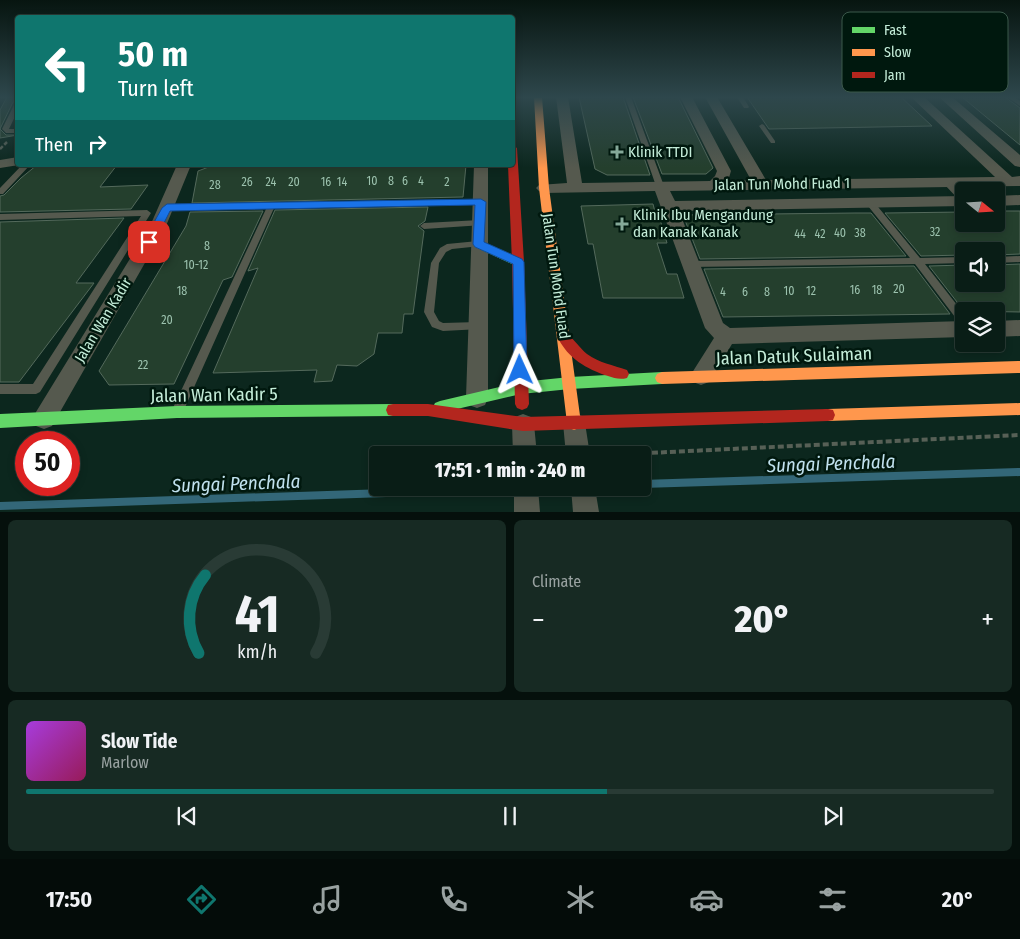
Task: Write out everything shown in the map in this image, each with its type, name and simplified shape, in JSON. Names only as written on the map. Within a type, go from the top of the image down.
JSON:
[{"type":"main road","name":"Jalan Tun Mohd Fuad","points":[[538,121],[539,190],[564,338],[574,423]]},
{"type":"main road","name":"Jalan Tun Mohd Fuad","points":[[513,167],[518,249],[523,424]]},
{"type":"main road","points":[[518,249],[526,211]]},
{"type":"main road","points":[[478,244],[518,262]]},
{"type":"main road","points":[[564,338],[576,356],[589,364],[642,379]]},
{"type":"main road","name":"Jalan Datuk Sulaiman","points":[[521,388],[570,383],[701,376],[1020,367]]},
{"type":"main road","name":"Jalan Wan Kadir 5","points":[[428,410],[521,388]]},
{"type":"main road","points":[[574,423],[1020,409]]},
{"type":"main road","name":"Jalan Wan Kadir 5","points":[[0,421],[177,412],[428,410],[523,424],[574,423]]},
{"type":"street","points":[[566,121],[576,186]]},
{"type":"street","points":[[699,121],[724,171],[722,178],[714,185]]},
{"type":"street","points":[[725,121],[760,185]]},
{"type":"street","points":[[944,121],[1014,182]]},
{"type":"street","points":[[973,121],[1020,162]]},
{"type":"street","points":[[0,156],[15,153]]},
{"type":"street","points":[[0,164],[15,162]]},
{"type":"street","points":[[170,167],[181,174]]},
{"type":"street","points":[[477,398],[478,244],[482,167]]},
{"type":"street","name":"Jalan Wan Kadir","points":[[44,419],[158,226],[181,174]]},
{"type":"street","name":"Jalan Tun Mohd Fuad 1","points":[[539,190],[576,186],[1014,182]]},
{"type":"street","points":[[660,186],[715,328],[726,336],[955,329]]},
{"type":"street","points":[[1005,201],[1020,200]]},
{"type":"street","points":[[669,206],[955,201]]},
{"type":"street","points":[[1005,329],[1020,328]]},
{"type":"street","points":[[701,376],[726,336]]},
{"type":"street","name":"Jalan Tun Mohd Fuad","points":[[574,423],[577,446]]},
{"type":"street","name":"Jalan Tun Mohd Fuad","points":[[523,424],[524,446]]},
{"type":"street","points":[[526,496],[527,512]]},
{"type":"street","points":[[584,496],[586,512]]},
{"type":"lane","points":[[9,121],[5,129],[8,132],[15,131]]},
{"type":"lane","points":[[637,121],[660,186]]},
{"type":"lane","points":[[762,126],[773,142]]},
{"type":"lane","points":[[0,192],[24,167]]},
{"type":"lane","points":[[947,182],[955,191]]},
{"type":"lane","points":[[167,208],[481,202]]},
{"type":"lane","points":[[871,204],[955,310]]},
{"type":"lane","points":[[177,412],[272,205]]},
{"type":"lane","points":[[0,217],[147,214],[36,388],[0,389]]},
{"type":"lane","points":[[424,226],[480,223]]},
{"type":"lane","points":[[478,244],[450,246],[443,250],[435,263],[429,312],[435,324],[443,327],[478,326]]},
{"type":"lane","points":[[1005,260],[1020,259]]},
{"type":"lane","points":[[689,264],[955,260]]},
{"type":"path","points":[[0,149],[9,140]]},
{"type":"path","points":[[651,453],[1020,435]]},
{"type":"building","points":[[0,121],[4,121],[0,129]]},
{"type":"building","points":[[584,121],[631,121],[650,175],[607,175],[595,169]]},
{"type":"building","points":[[642,121],[690,121],[713,168],[706,174],[662,174]]},
{"type":"building","points":[[763,121],[927,121],[932,126],[769,129]]},
{"type":"building","points":[[991,121],[1020,121],[1020,145]]},
{"type":"building","points":[[0,129],[6,135],[15,135],[15,136],[0,138]]},
{"type":"building","points":[[35,167],[115,167],[100,187],[148,185],[131,209],[0,212],[0,196],[4,195]]},
{"type":"building","points":[[209,167],[466,167],[463,197],[192,203],[198,171]]},
{"type":"building","points":[[653,204],[656,216],[659,216],[667,243],[657,243],[667,274],[677,274],[684,298],[603,298],[593,244],[588,244],[581,206]]},
{"type":"building","points":[[428,207],[425,221],[418,226],[424,231],[413,314],[404,314],[402,333],[378,333],[374,354],[357,366],[337,365],[332,381],[314,382],[317,370],[213,373],[258,268],[248,271],[275,210]]},
{"type":"building","points":[[263,211],[232,277],[223,280],[174,384],[109,385],[99,371],[186,226],[190,212]]},
{"type":"building","points":[[1005,211],[1020,211],[1020,254],[1005,255],[1005,242],[955,242],[955,255],[921,256],[885,213],[955,212],[955,232],[1005,232]]},
{"type":"building","points":[[871,213],[906,256],[700,259],[683,215]]},
{"type":"building","points":[[124,218],[76,283],[94,283],[19,382],[0,382],[0,222]]},
{"type":"building","points":[[1020,264],[1020,312],[1005,312],[1005,302],[957,302],[929,266],[955,265],[955,292],[1005,292],[1005,265]]},
{"type":"building","points":[[914,266],[950,314],[723,317],[704,269]]},
{"type":"waterway","name":"Sungai Penchala","points":[[651,484],[1020,472]]},
{"type":"waterway","name":"Sungai Penchala","points":[[0,506],[369,494]]},
{"type":"traffic: fast","points":[[479,244],[518,262]]},
{"type":"traffic: fast","points":[[440,407],[521,388],[570,383],[662,378]]},
{"type":"traffic: fast","points":[[0,421],[177,412],[393,410]]},
{"type":"traffic: slow","points":[[540,121],[544,188],[574,423]]},
{"type":"traffic: slow","points":[[662,378],[1020,367]]},
{"type":"traffic: slow","points":[[828,415],[1020,409]]},
{"type":"traffic: jam","points":[[513,167],[522,404]]},
{"type":"traffic: jam","points":[[564,338],[582,358],[596,366],[622,374]]},
{"type":"traffic: jam","points":[[393,410],[428,410],[523,424],[828,415]]},
{"type":"place","name":"Klinik TTDI","points":[[617,152]]},
{"type":"place","name":"Klinik Ibu Mengandung dan Kanak Kanak","points":[[622,224]]},
{"type":"route","points":[[149,242],[167,208],[481,202],[478,244],[518,262],[520,370]]}]
